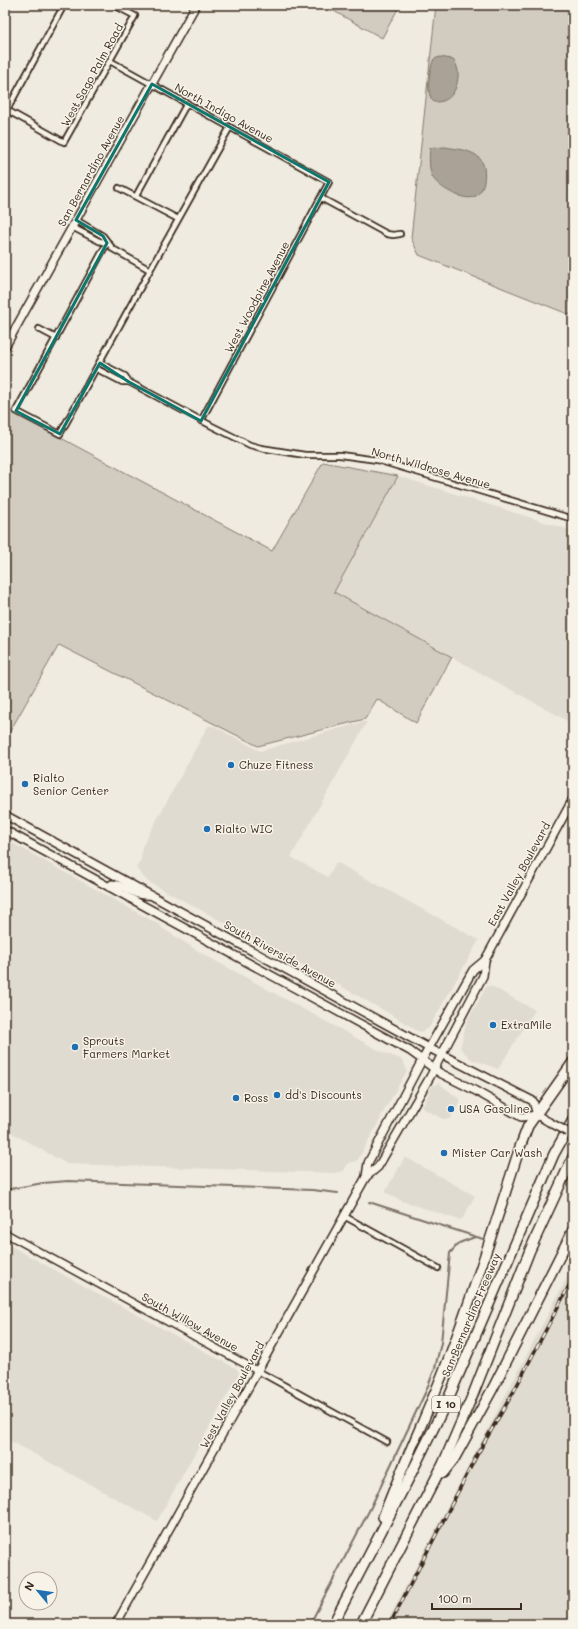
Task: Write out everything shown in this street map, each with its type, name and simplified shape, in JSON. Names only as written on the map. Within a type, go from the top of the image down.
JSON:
[{"type":"highway","points":[[372,1549],[394,1489],[448,1362],[468,1308],[528,1126],[537,1116],[549,1095],[573,1062]]},
{"type":"highway","name":"San Bernardino Freeway","points":[[333,1624],[449,1398],[554,1154],[573,1120]]},
{"type":"highway","name":"I 10","points":[[361,1624],[435,1481],[474,1392],[530,1250],[573,1157]]},
{"type":"highway","points":[[435,1481],[454,1460],[493,1388],[573,1230]]},
{"type":"main road","name":"San Bernardino Avenue","points":[[5,347],[196,5]]},
{"type":"main road","name":"East Valley Boulevard","points":[[440,1057],[483,976],[485,960],[573,799]]},
{"type":"main road","name":"South Riverside Avenue","points":[[5,815],[150,895],[426,1054],[434,1068],[521,1117],[537,1116],[573,1135]]},
{"type":"main road","name":"South Riverside Avenue","points":[[5,830],[109,887],[426,1054],[440,1057],[533,1101],[537,1116]]},
{"type":"main road","points":[[109,887],[112,884],[117,884],[141,896],[150,895]]},
{"type":"main road","name":"East Valley Boulevard","points":[[426,1054],[472,970],[485,960]]},
{"type":"main road","name":"West Valley Boulevard","points":[[366,1177],[368,1163],[426,1054]]},
{"type":"main road","name":"West Valley Boulevard","points":[[116,1624],[366,1177],[378,1167],[440,1057]]},
{"type":"street","points":[[6,110],[64,5]]},
{"type":"street","name":"West Sago Palm Road","points":[[6,110],[64,142],[135,16],[114,5]]},
{"type":"street","name":"North Indigo Avenue","points":[[110,61],[329,182]]},
{"type":"street","points":[[136,196],[187,103]]},
{"type":"street","points":[[107,243],[16,411],[60,434],[230,127]]},
{"type":"street","name":"West Woodpine Avenue","points":[[201,421],[329,182]]},
{"type":"street","points":[[119,188],[178,219]]},
{"type":"street","points":[[321,198],[387,234],[400,234]]},
{"type":"street","points":[[74,223],[99,241],[107,243],[119,253],[150,270]]},
{"type":"street","points":[[39,329],[56,338]]},
{"type":"street","name":"North Wildrose Avenue","points":[[100,363],[125,376],[129,382],[201,421],[250,445],[305,455],[340,455],[377,460],[573,519]]},
{"type":"street","name":"North Wildrose Avenue","points":[[97,369],[122,382],[129,382]]},
{"type":"street","points":[[344,1216],[438,1268]]},
{"type":"street","name":"South Willow Avenue","points":[[5,1233],[386,1442]]},
{"type":"highlighted area","points":[[152,84],[329,182],[201,421],[129,382],[100,363],[60,434],[16,411],[107,243],[103,236],[76,220]]},
{"type":"shaded area","points":[[323,5],[400,5],[382,38]]},
{"type":"shaded area","points":[[436,5],[573,5],[573,316],[419,255],[411,238]]},
{"type":"shaded area","points":[[440,57],[454,61],[458,71],[458,77],[456,88],[450,97],[440,102],[434,102],[431,99],[430,94],[429,75],[434,59]]},
{"type":"shaded area","points":[[445,147],[469,152],[480,159],[483,164],[484,182],[481,191],[476,196],[469,198],[450,192],[444,189],[432,176],[430,170],[430,148]]},
{"type":"shaded area","points":[[5,408],[272,551],[323,462],[398,476],[334,592],[452,657],[416,723],[377,699],[365,719],[258,746],[59,645],[5,740]]},
{"type":"shaded area","points":[[398,476],[573,531],[573,724],[334,592]]},
{"type":"shaded area","points":[[362,722],[367,722],[291,857],[328,877],[336,862],[479,940],[429,1028],[421,1032],[323,976],[147,881],[136,868],[141,859],[142,847],[208,726],[214,726],[260,751]]},
{"type":"shaded area","points":[[5,839],[160,925],[162,928],[203,954],[380,1051],[403,1060],[407,1071],[357,1161],[348,1163],[344,1171],[333,1173],[67,1164],[5,1129]]},
{"type":"shaded area","points":[[487,986],[491,986],[535,1010],[498,1069],[471,1059],[460,1048],[467,1021]]},
{"type":"shaded area","points":[[439,1083],[459,1099],[459,1104],[450,1119],[443,1119],[422,1108],[432,1086]]},
{"type":"shaded area","points":[[405,1157],[475,1196],[463,1218],[459,1220],[402,1201],[385,1192]]},
{"type":"shaded area","points":[[5,1243],[237,1369],[239,1374],[157,1521],[5,1438]]},
{"type":"shaded area","points":[[573,1266],[573,1624],[386,1624]]},
{"type":"waterway","points":[[5,1190],[43,1183],[68,1181],[312,1190],[338,1193]]},
{"type":"waterway","points":[[369,1202],[486,1240]]},
{"type":"waterway","points":[[310,1624],[370,1509],[426,1391],[435,1368],[441,1343],[450,1253],[459,1243],[475,1237]]},
{"type":"railway","points":[[390,1624],[478,1453],[514,1391],[573,1278]]},
{"type":"place","name":"Chuze Fitness","points":[[231,765]]},
{"type":"place","name":"Rialto Senior Center","points":[[25,784]]},
{"type":"place","name":"Rialto WIC","points":[[207,829]]},
{"type":"place","name":"ExtraMile","points":[[493,1025]]},
{"type":"place","name":"Sprouts Farmers Market","points":[[75,1047]]},
{"type":"place","name":"dd's Discounts","points":[[277,1095]]},
{"type":"place","name":"Ross","points":[[236,1098]]},
{"type":"place","name":"USA Gasoline","points":[[451,1109]]},
{"type":"place","name":"Mister Car Wash","points":[[444,1153]]}]
